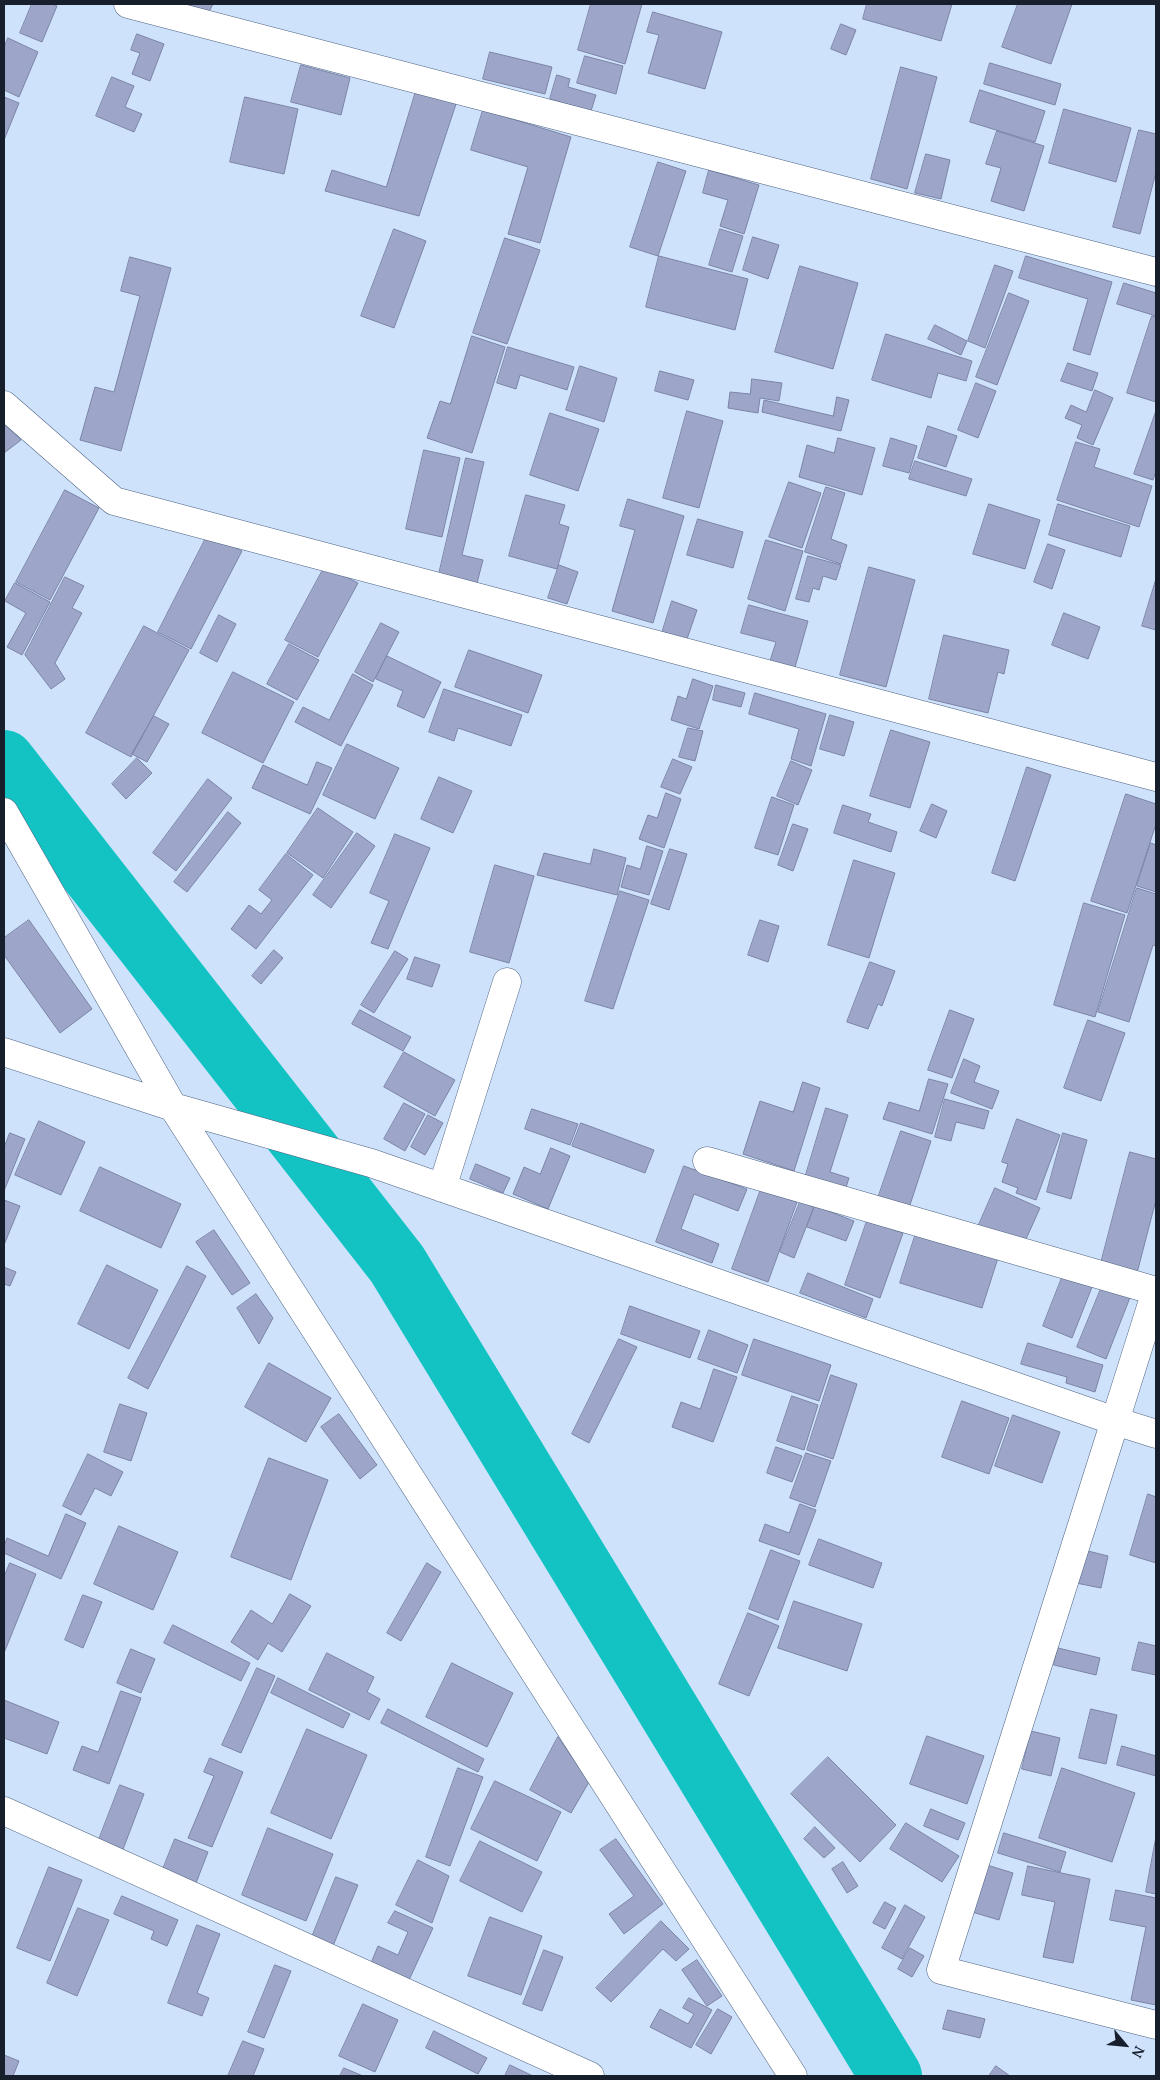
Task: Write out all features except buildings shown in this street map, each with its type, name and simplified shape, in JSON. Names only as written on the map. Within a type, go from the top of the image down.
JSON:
[{"type":"street","points":[[128,4],[1156,272]]},
{"type":"street","points":[[4,405],[114,501],[1156,777]]},
{"type":"street","points":[[4,812],[173,1107],[793,2076]]},
{"type":"street","points":[[442,1188],[507,982]]},
{"type":"street","points":[[4,1052],[173,1107],[371,1164],[1156,1434]]},
{"type":"street","points":[[707,1162],[1156,1291],[942,1970],[1156,2025]]},
{"type":"street","points":[[4,1811],[590,2076]]},
{"type":"waterway","points":[[4,761],[397,1264],[891,2076]]}]
